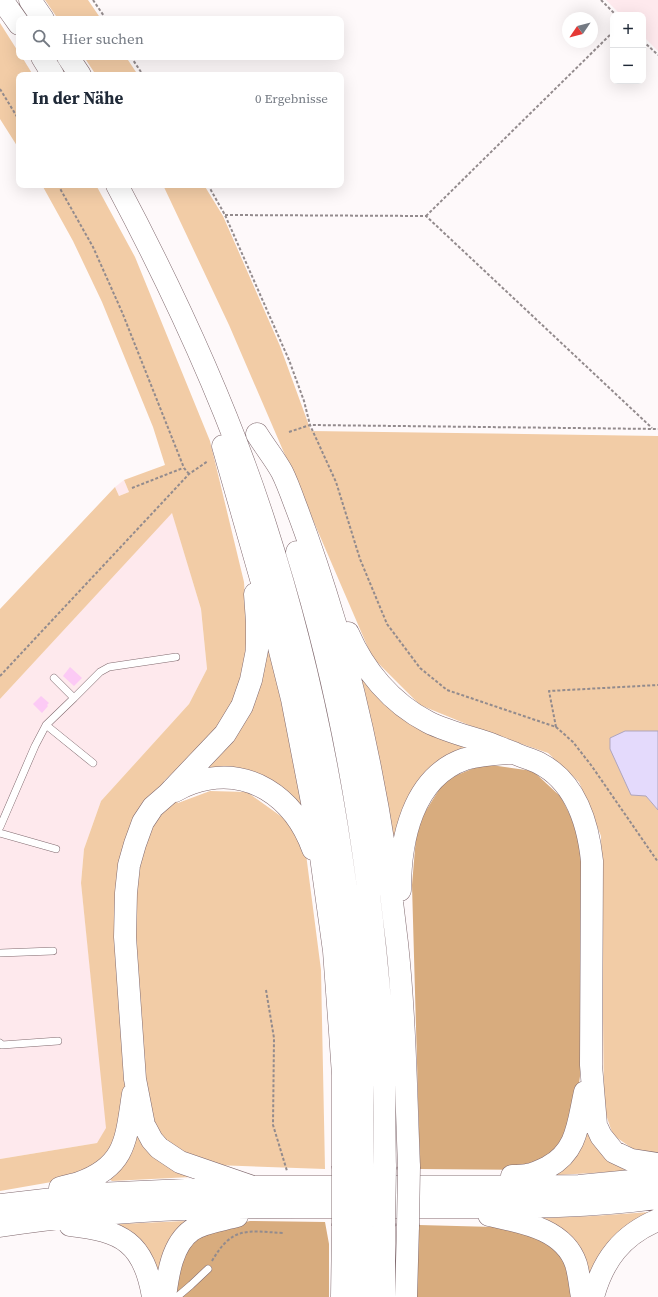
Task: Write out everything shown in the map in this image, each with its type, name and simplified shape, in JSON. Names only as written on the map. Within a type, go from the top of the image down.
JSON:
[{"type":"highway","points":[[2,0],[16,20]]},
{"type":"highway","points":[[30,0],[41,16]]},
{"type":"highway","points":[[44,60],[51,72]]},
{"type":"highway","points":[[70,60],[78,72]]},
{"type":"highway","points":[[119,188],[154,254],[195,343],[229,425],[265,524],[301,648],[328,771],[341,846],[362,1035],[353,1166],[353,1226],[362,1297]]},
{"type":"highway","points":[[195,343],[199,376],[218,430],[270,607],[292,699],[317,828],[334,951],[343,1075],[353,1166]]},
{"type":"highway","points":[[384,1297],[385,1167],[382,1028],[370,899],[359,825],[329,666],[305,576],[286,515],[257,434],[282,473],[302,520],[324,586],[352,683],[365,737],[377,800],[397,944],[404,1041],[409,1167],[406,1297]]},
{"type":"highway","points":[[252,545],[257,622],[257,650],[251,680],[242,706],[225,734],[168,794],[153,807],[143,822],[131,858],[127,886],[125,937],[135,1079],[144,1125],[158,1148],[180,1162],[253,1187]]},
{"type":"highway","points":[[324,586],[363,664],[393,698],[409,710],[438,727],[468,738],[486,742],[539,763],[553,773],[566,786],[577,802],[586,825],[590,842],[592,881],[591,1065],[596,1125],[601,1136],[611,1148],[621,1156],[631,1160],[658,1164]]},
{"type":"highway","points":[[397,944],[402,855],[410,817],[421,796],[439,775],[464,760],[487,754],[513,753]]},
{"type":"highway","points":[[168,794],[192,783],[218,778],[240,780],[252,783],[273,793],[283,801],[298,819],[310,840],[326,885]]},
{"type":"highway","points":[[473,1186],[512,1176],[528,1175],[542,1170],[558,1161],[570,1147],[580,1121],[591,1065]]},
{"type":"highway","points":[[4,1204],[64,1186],[78,1184],[106,1170],[118,1154],[126,1132],[135,1079]]},
{"type":"highway","points":[[4,1204],[96,1194],[253,1187],[579,1186],[658,1177]]},
{"type":"highway","points":[[0,1226],[35,1220],[147,1211],[267,1208],[569,1206],[628,1202],[658,1198]]},
{"type":"highway","points":[[457,1207],[514,1221],[543,1230],[555,1236],[564,1244],[575,1263],[582,1297]]},
{"type":"highway","points":[[165,1297],[175,1252],[187,1234],[200,1226],[267,1208]]},
{"type":"highway","points":[[35,1220],[93,1228],[120,1237],[129,1243],[145,1264],[153,1297]]},
{"type":"highway","points":[[594,1297],[602,1271],[621,1243],[658,1220]]},
{"type":"highway","points":[[342,1297],[353,1226]]},
{"type":"lane","points":[[0,827],[12,796],[46,725],[100,672],[110,667],[176,657]]},
{"type":"lane","points":[[54,678],[74,698]]},
{"type":"lane","points":[[46,725],[92,763]]},
{"type":"lane","points":[[0,833],[56,849]]},
{"type":"lane","points":[[0,953],[53,951]]},
{"type":"lane","points":[[1,1045],[58,1041]]},
{"type":"lane","points":[[177,1297],[191,1286],[208,1269]]},
{"type":"path","points":[[93,0],[104,16]]},
{"type":"path","points":[[601,0],[613,12]]},
{"type":"path","points":[[426,216],[610,35]]},
{"type":"path","points":[[646,44],[658,55]]},
{"type":"path","points":[[133,60],[141,72]]},
{"type":"path","points":[[0,90],[16,115]]},
{"type":"path","points":[[60,188],[93,247],[122,312],[184,468],[189,474]]},
{"type":"path","points":[[210,188],[225,216],[289,360],[304,401],[310,425],[336,482],[360,559],[387,624],[420,668]]},
{"type":"path","points":[[225,216],[426,216],[652,428]]},
{"type":"path","points":[[289,432],[310,425],[658,429]]},
{"type":"path","points":[[0,676],[189,474],[208,461]]},
{"type":"path","points":[[132,488],[184,468]]},
{"type":"path","points":[[556,728],[549,691],[658,685]]},
{"type":"path","points":[[266,990],[274,1038],[273,1125],[286,1165],[289,1186]]},
{"type":"path","points":[[208,1269],[215,1256],[227,1240],[239,1233],[251,1231],[283,1233]]},
{"type":"shaded area","points":[[45,0],[88,0],[99,16],[56,16]]},
{"type":"shaded area","points":[[606,0],[658,0],[658,51],[646,39],[646,12],[618,12]]},
{"type":"shaded area","points":[[0,23],[16,48],[16,60],[24,60],[31,72],[16,72],[16,144],[0,119]]},
{"type":"shaded area","points":[[86,60],[128,60],[136,72],[94,72]]},
{"type":"shaded area","points":[[44,188],[98,188],[135,257],[210,441],[244,582],[247,631],[243,680],[230,708],[210,738],[164,781],[178,803],[210,791],[247,792],[289,822],[306,854],[321,970],[325,1169],[215,1165],[191,1177],[112,1181],[109,1179],[112,1158],[63,1180],[0,1191],[0,1159],[97,1143],[106,1128],[81,883],[84,849],[101,801],[189,704],[207,669],[201,609],[172,513],[0,699],[0,609],[115,487],[119,496],[129,492],[124,480],[165,465],[153,427],[102,302],[73,241]]},
{"type":"shaded area","points":[[164,188],[206,188],[223,216],[280,346],[311,431],[658,436],[658,731],[625,731],[646,796],[658,810],[658,1155],[643,1156],[613,1135],[604,1109],[601,836],[579,782],[548,753],[481,730],[420,705],[372,657],[229,325]]},
{"type":"shaded area","points":[[124,480],[129,492],[119,496],[115,487]]},
{"type":"shaded area","points":[[172,512],[201,609],[207,669],[189,704],[101,801],[84,849],[81,883],[107,1128],[97,1143],[0,1159],[0,699]]},
{"type":"shaded area","points":[[267,635],[304,808],[203,775]]},
{"type":"shaded area","points":[[357,668],[473,743],[461,756],[394,843]]},
{"type":"shaded area","points":[[625,731],[658,731],[658,810],[646,796],[631,795],[610,749],[610,738]]},
{"type":"shaded area","points":[[484,764],[533,771],[561,797],[578,831],[585,874],[582,1061],[575,1114],[567,1140],[529,1170],[420,1169],[412,885],[417,825],[445,780]]},
{"type":"shaded area","points":[[584,1122],[627,1169],[626,1171],[555,1174]]},
{"type":"shaded area","points":[[652,1213],[592,1283],[541,1219],[544,1218]]},
{"type":"shaded area","points":[[250,1221],[325,1222],[329,1244],[329,1297],[173,1297],[174,1282],[189,1243],[207,1230]]},
{"type":"shaded area","points":[[186,1222],[162,1282],[118,1226],[120,1224]]},
{"type":"shaded area","points":[[419,1225],[494,1227],[527,1231],[544,1237],[570,1263],[578,1297],[416,1297],[415,1246]]},
{"type":"building","points":[[70,667],[82,678],[74,686],[63,676]]},
{"type":"building","points":[[41,696],[49,703],[42,713],[33,704]]}]
